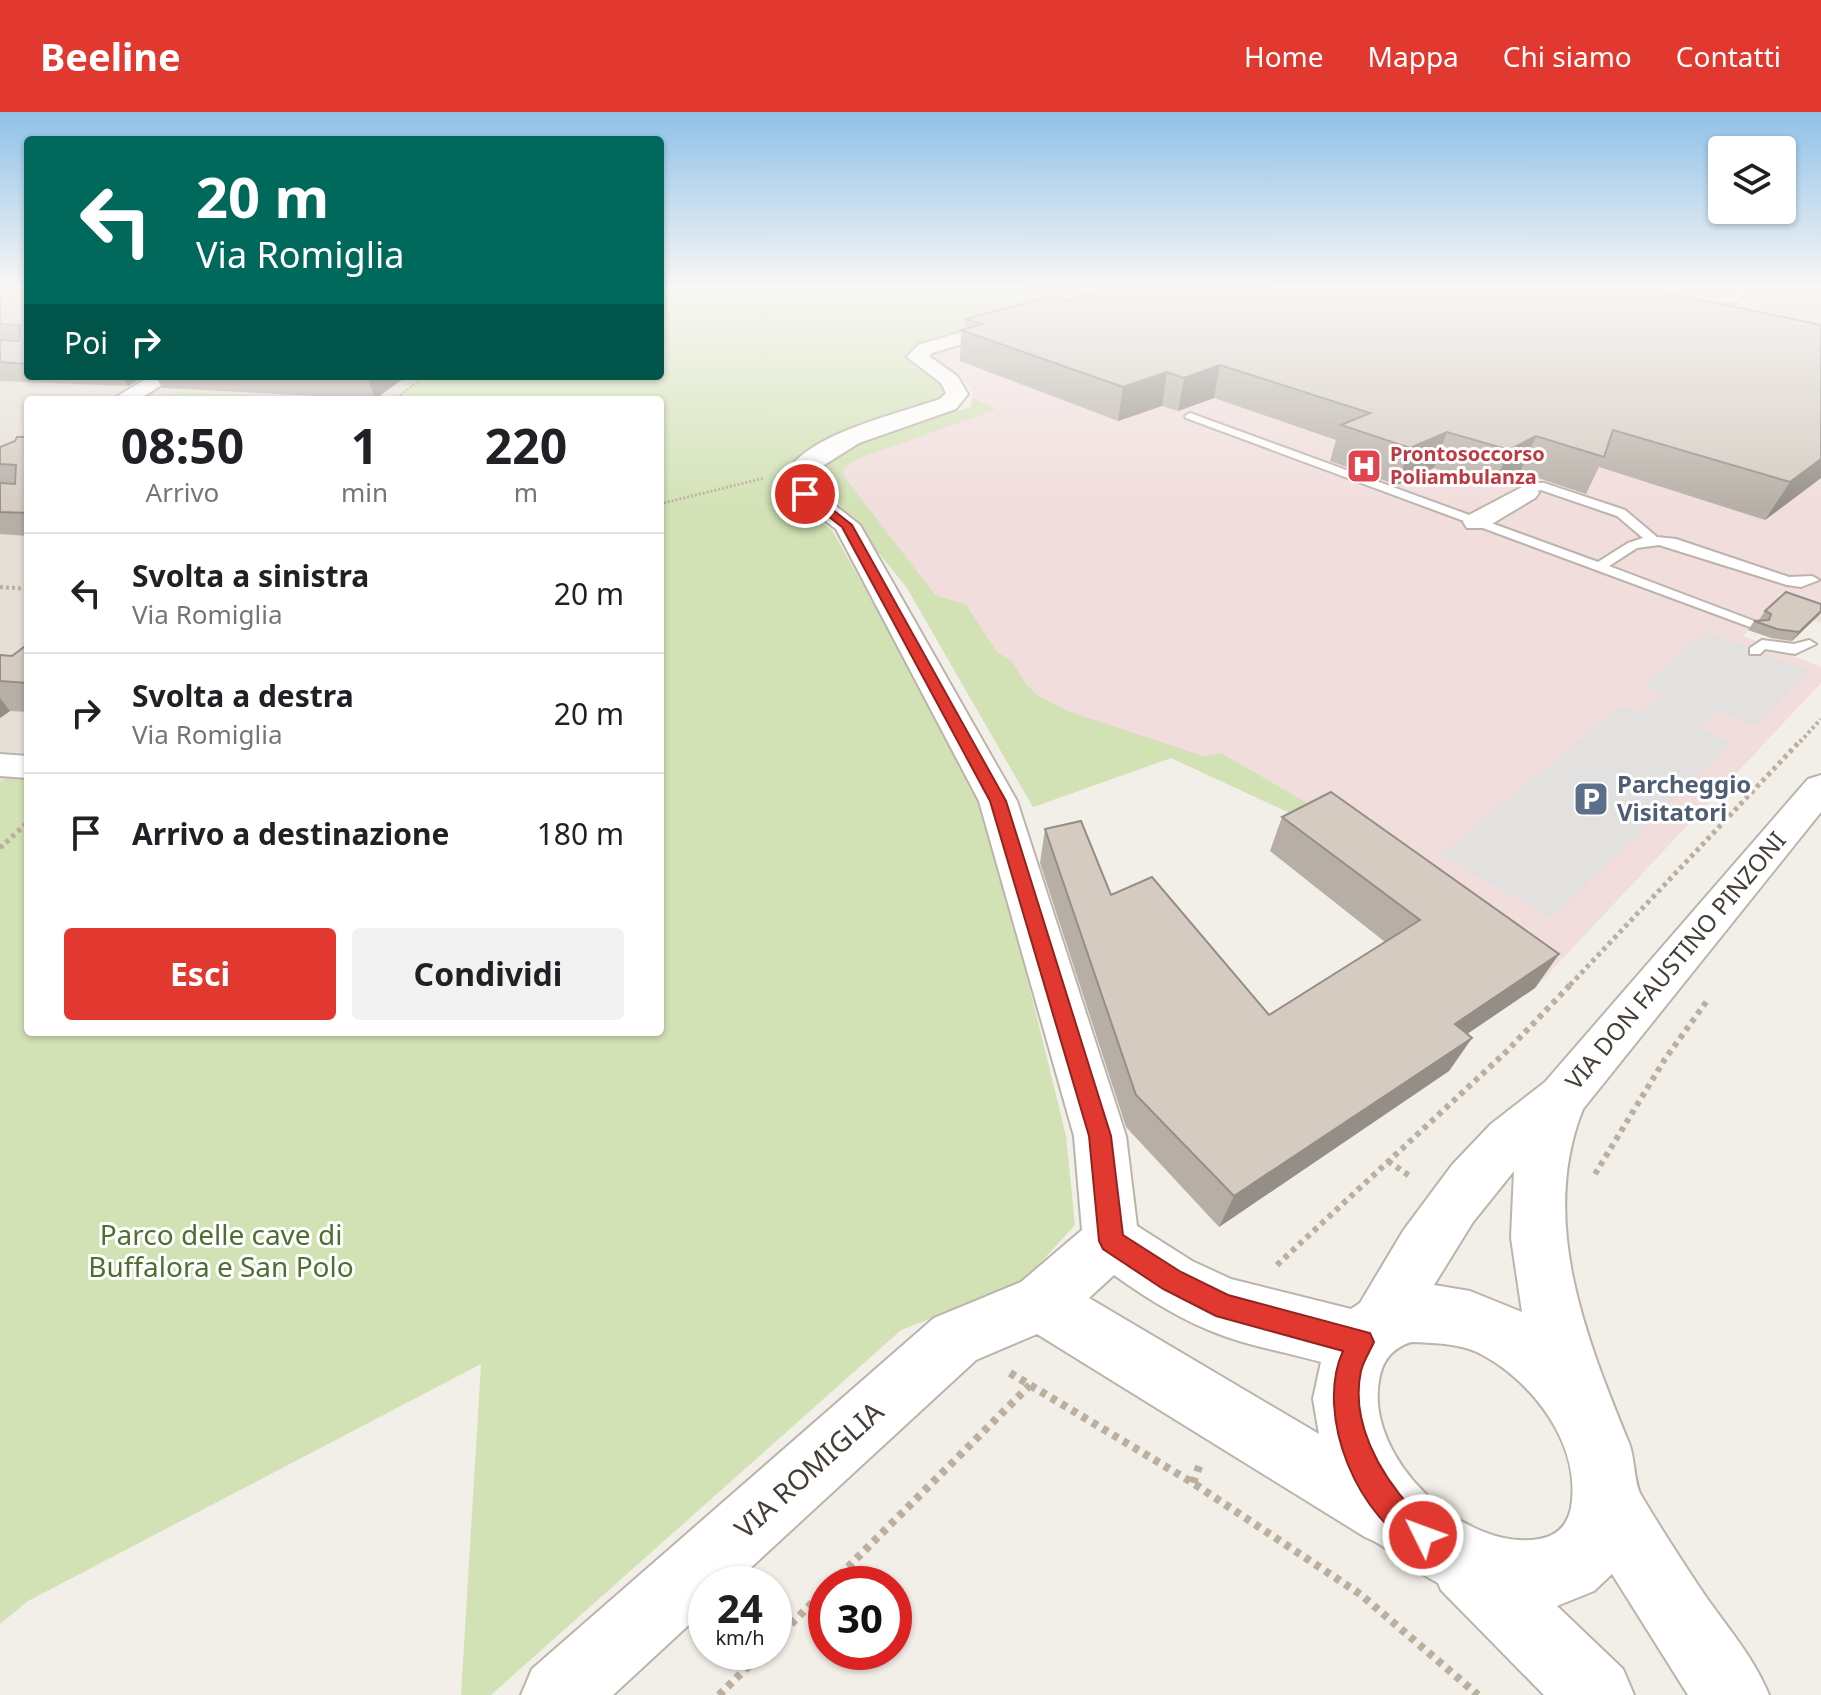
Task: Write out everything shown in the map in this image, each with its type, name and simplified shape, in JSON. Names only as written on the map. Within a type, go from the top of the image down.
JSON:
[{"type":"street","points":[[925,363],[950,380],[957,394],[948,404],[840,443],[815,457],[800,470],[805,494],[847,525],[998,801],[1100,1136],[1111,1241],[1172,1281],[1225,1307],[1371,1333]]},
{"type":"street","points":[[129,396],[159,380]]},
{"type":"street","points":[[1476,522],[1526,493]]},
{"type":"street","points":[[0,765],[24,767]]},
{"type":"street","name":"VIA DON FAUSTINO PINZONI","points":[[1371,1333],[1420,1251],[1463,1190],[1510,1139],[1563,1097],[1821,787]]},
{"type":"street","name":"VIA DON FAUSTINO PINZONI","points":[[1563,1097],[1546,1143],[1537,1197],[1540,1261],[1556,1334],[1586,1418]]},
{"type":"street","name":"VIA ROMIGLIA","points":[[558,1695],[955,1339],[1041,1303],[1111,1241]]},
{"type":"street","points":[[1041,1303],[1403,1521],[1461,1562],[1597,1695]]},
{"type":"street","points":[[1403,1521],[1374,1483],[1354,1444],[1346,1405],[1348,1370],[1371,1333],[1411,1313],[1447,1313],[1486,1326],[1524,1348],[1559,1380],[1586,1418],[1603,1460],[1607,1502],[1598,1536],[1576,1564],[1544,1577],[1504,1576],[1461,1562]]},
{"type":"street","points":[[1607,1502],[1675,1613],[1732,1695]]},
{"type":"lane","points":[[1190,416],[1755,624]]},
{"type":"lane","points":[[1526,493],[1540,486],[1621,513],[1652,539]]},
{"type":"lane","points":[[1599,567],[1639,540],[1652,539],[1671,542],[1787,581],[1801,583],[1812,580]]},
{"type":"lane","points":[[1755,651],[1762,644],[1795,649],[1808,644]]},
{"type":"path","points":[[399,396],[420,380]]},
{"type":"path","points":[[664,503],[800,470]]},
{"type":"path","points":[[0,587],[24,589]]},
{"type":"path","points":[[1274,1267],[1507,1051],[1821,719]]},
{"type":"path","points":[[0,848],[24,826]]},
{"type":"path","points":[[1588,1186],[1665,1059],[1716,989]]},
{"type":"path","points":[[955,1339],[1193,1483],[1360,1594],[1478,1695]]},
{"type":"path","points":[[849,1566],[1030,1385]]},
{"type":"path","points":[[792,1623],[808,1607]]},
{"type":"path","points":[[719,1695],[745,1670]]},
{"type":"shaded area","points":[[0,363],[24,363],[24,380],[485,380],[467,396],[24,396],[24,802],[0,824]]},
{"type":"shaded area","points":[[940,363],[1821,363],[1821,623],[1813,621],[1789,644],[1748,630],[1743,636],[1821,667],[1821,683],[1535,988],[1318,826],[1171,758],[1033,807],[907,588],[815,474],[851,445],[972,407],[972,389]]},
{"type":"shaded area","name":"Parcheggio Visitatori","points":[[1706,632],[1810,671],[1754,726],[1718,711],[1699,728],[1731,743],[1552,918],[1440,855],[1621,706],[1640,713],[1663,693],[1643,684]]},
{"type":"green space","name":"Parco delle cave di Buffalora e San Polo","points":[[664,363],[912,363],[939,382],[944,393],[936,401],[804,453],[785,474],[790,498],[832,530],[984,801],[1066,1136],[1075,1225],[1021,1284],[901,1330],[491,1695],[461,1695],[481,1364],[28,1601],[0,1624],[0,783],[24,763],[24,1036],[664,1036],[664,396],[396,396],[417,380],[664,380]]},
{"type":"green space","points":[[177,392],[268,396],[169,396]]},
{"type":"green space","points":[[972,398],[997,409],[857,459],[843,469],[844,476],[935,595],[966,605],[997,652],[1012,662],[1037,695],[1067,711],[1203,756],[1221,753],[1333,818],[1318,826],[1171,758],[1033,807],[907,588],[815,474],[825,462],[842,451],[886,433],[971,407]]},
{"type":"building","points":[[1054,363],[1821,363],[1821,459],[1790,482],[1613,430],[1604,457],[1536,436],[1509,450],[1447,432],[1410,448],[1341,425],[1370,413],[1220,365],[1184,378],[1167,372],[1123,387]]},
{"type":"building","points":[[17,437],[24,437],[24,513],[0,512],[0,483],[15,484],[16,465],[0,464],[0,447],[15,441]]},
{"type":"building","points":[[1786,592],[1821,604],[1821,611],[1799,632],[1754,621],[1769,620],[1771,614],[1765,611]]},
{"type":"building","points":[[24,647],[24,683],[0,681],[0,655],[12,656]]},
{"type":"building","points":[[1331,792],[1559,954],[1455,1024],[1472,1038],[1234,1196],[1136,1095],[1045,829],[1081,821],[1111,895],[1152,877],[1269,1015],[1420,920],[1282,817]]},
{"type":"place","name":"Prontosoccorso Poliambulanza","points":[[1364,466]]},
{"type":"place","name":"Parcheggio Visitatori","points":[[1591,799]]},
{"type":"route","points":[[805,494],[847,525],[998,801],[1100,1136],[1111,1241],[1172,1281],[1225,1307],[1361,1342],[1348,1370],[1346,1405],[1354,1444],[1374,1483],[1403,1521],[1423,1535]]}]
